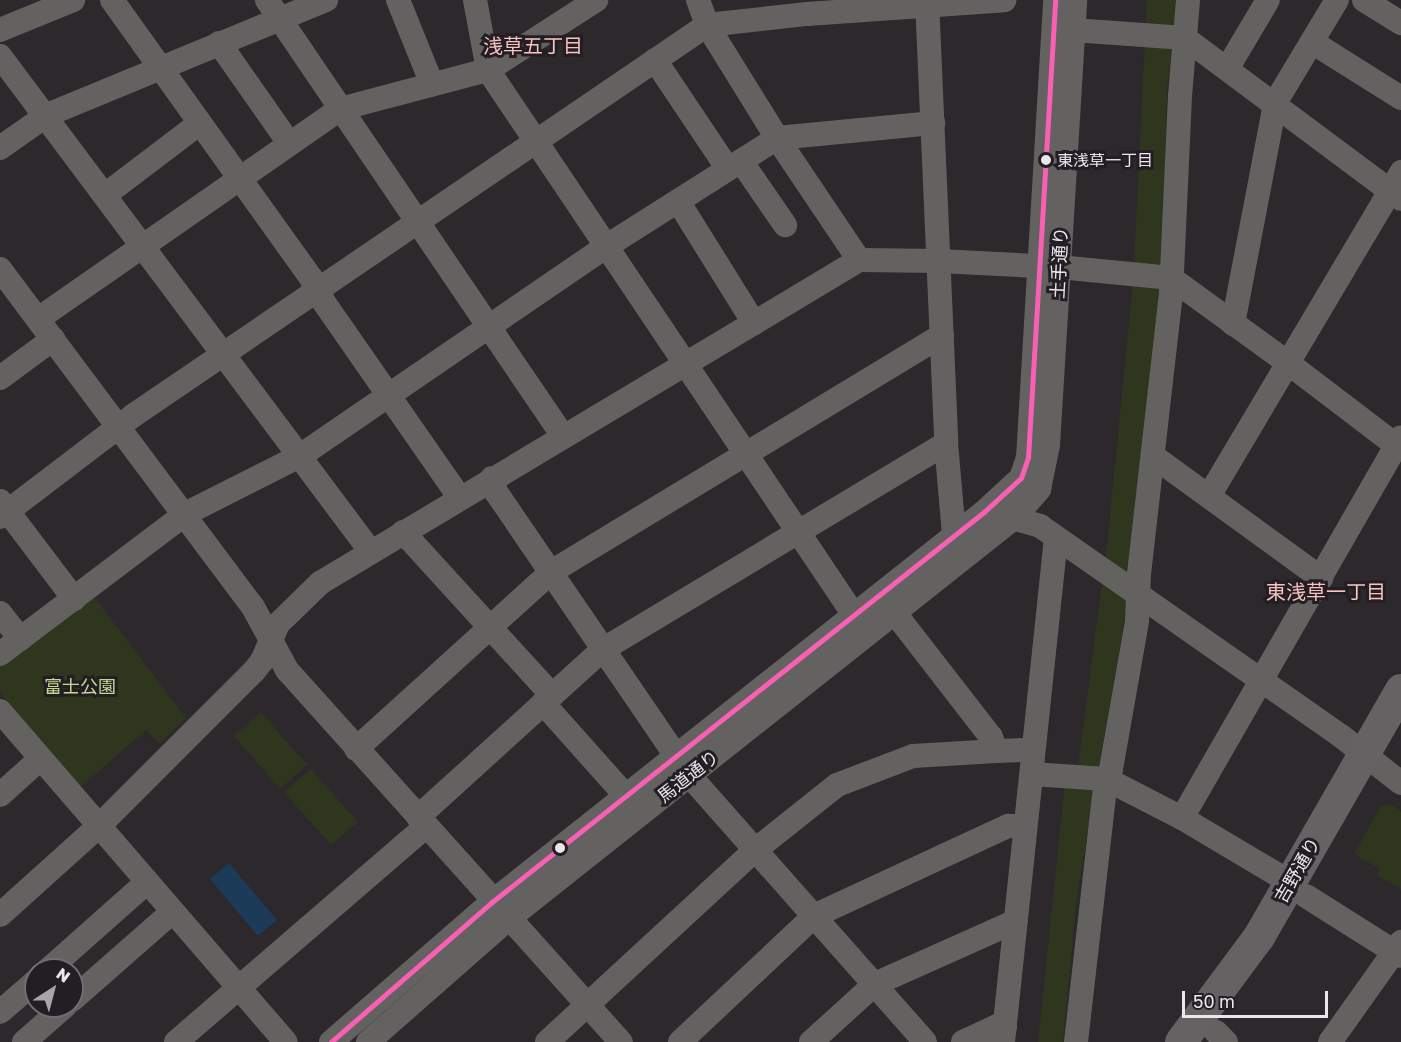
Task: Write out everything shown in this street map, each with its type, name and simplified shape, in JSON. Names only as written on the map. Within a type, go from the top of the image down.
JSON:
[{"type":"main road","name":"吉野通り","points":[[1382,768],[1401,690]]},
{"type":"main road","name":"吉野通り","points":[[1181,1042],[1298,889],[1382,768],[1401,730]]},
{"type":"main road","name":"吉野通り","points":[[1217,1039],[1260,973],[1298,889]]},
{"type":"street","points":[[0,30],[73,0]]},
{"type":"street","points":[[112,0],[159,68],[240,176],[460,498]]},
{"type":"street","points":[[0,148],[47,116],[219,44],[273,9],[326,0]]},
{"type":"street","points":[[398,0],[432,84]]},
{"type":"street","points":[[475,0],[488,70],[854,615]]},
{"type":"street","points":[[38,319],[240,176],[340,109],[488,70],[596,0]]},
{"type":"street","points":[[698,0],[707,25],[777,138],[859,260]]},
{"type":"street","points":[[74,599],[3,510],[119,426],[707,25],[807,7],[1005,0]]},
{"type":"street","name":"土手通り","points":[[1015,517],[1032,499],[1043,477],[1048,445],[1055,0]]},
{"type":"street","name":"土手通り","points":[[1048,532],[1032,499],[1026,466],[1049,267],[1075,0]]},
{"type":"street","points":[[1076,1042],[1106,779],[1111,769],[1137,621],[1176,232],[1179,96],[1188,0]]},
{"type":"street","points":[[1227,69],[1268,0]]},
{"type":"street","points":[[1233,324],[1275,103],[1337,0]]},
{"type":"street","points":[[1364,0],[1401,23]]},
{"type":"street","points":[[927,3],[946,443],[954,535]]},
{"type":"street","points":[[273,9],[562,436]]},
{"type":"street","points":[[1072,30],[1185,38],[1397,187],[1209,496]]},
{"type":"street","points":[[1312,42],[1401,98]]},
{"type":"street","points":[[219,44],[289,143]]},
{"type":"street","points":[[0,56],[371,552]]},
{"type":"street","points":[[655,60],[735,165],[785,225]]},
{"type":"street","points":[[105,195],[200,123]]},
{"type":"street","points":[[0,654],[185,514],[300,456],[607,246],[777,138],[933,123]]},
{"type":"street","points":[[678,201],[754,323]]},
{"type":"street","points":[[0,915],[99,826],[254,671],[262,661],[278,624],[320,583],[859,260],[939,261],[1049,267],[1171,278],[1399,444],[1182,818]]},
{"type":"street","points":[[0,269],[253,607],[286,670],[621,1042]]},
{"type":"street","points":[[356,749],[551,572],[942,335]]},
{"type":"street","points":[[0,378],[53,339]]},
{"type":"street","points":[[176,1042],[239,989],[422,821],[547,699],[602,650],[946,443]]},
{"type":"street","points":[[1154,456],[1321,578]]},
{"type":"street","points":[[984,512],[1013,486],[1026,466]]},
{"type":"street","points":[[492,478],[496,492],[602,650],[683,765],[754,850],[925,1042]]},
{"type":"street","points":[[984,512],[1015,517],[1048,532],[1263,681],[1382,768]]},
{"type":"street","name":"馬道通り","points":[[368,1042],[500,910],[626,796],[683,765],[854,615],[984,512]]},
{"type":"street","name":"馬道通り","points":[[331,1042],[683,765],[894,612],[1015,517]]},
{"type":"street","points":[[403,532],[490,628],[626,796]]},
{"type":"street","points":[[1004,1034],[1032,774],[1048,532]]},
{"type":"street","points":[[894,612],[991,737],[996,744],[996,751]]},
{"type":"street","points":[[0,613],[20,639]]},
{"type":"street","points":[[0,711],[146,883],[286,1042]]},
{"type":"street","points":[[547,1042],[754,850],[837,785],[913,756],[1033,750]]},
{"type":"street","points":[[0,795],[40,759]]},
{"type":"street","points":[[1032,774],[1106,779],[1182,818],[1399,950],[1330,1042]]},
{"type":"street","points":[[680,1042],[814,916],[1008,826],[1025,826]]},
{"type":"street","points":[[62,958],[146,883]]},
{"type":"street","points":[[84,989],[172,912]]},
{"type":"street","points":[[811,1042],[874,984],[1016,921]]},
{"type":"street","points":[[0,1012],[24,991]]},
{"type":"street","points":[[24,1042],[51,1018]]},
{"type":"street","points":[[963,1042],[996,1026],[1004,1034]]},
{"type":"green space","points":[[1147,0],[1178,0],[1167,89],[1163,264],[1126,611],[1077,896],[1063,1042],[1038,1042],[1065,782],[1078,767],[1107,545],[1133,284]]},
{"type":"green space","name":"富士公園","points":[[91,593],[186,718],[159,744],[146,730],[79,788],[0,692],[0,664]]},
{"type":"green space","points":[[261,712],[307,765],[280,789],[234,736]]},
{"type":"green space","points":[[311,769],[358,822],[331,845],[284,792]]},
{"type":"green space","points":[[1393,805],[1401,812],[1401,889],[1377,875],[1380,869],[1354,854],[1381,806]]},
{"type":"water","points":[[229,863],[277,920],[258,936],[210,879]]},
{"type":"transit line","points":[[331,1042],[492,902],[984,512],[1021,478],[1028,458],[1055,0]]},
{"type":"place","name":"東浅草一丁目","points":[[1046,160]]},
{"type":"district","name":"浅草五丁目","points":[[533,45]]},
{"type":"district","name":"東浅草一丁目","points":[[1326,591]]}]
